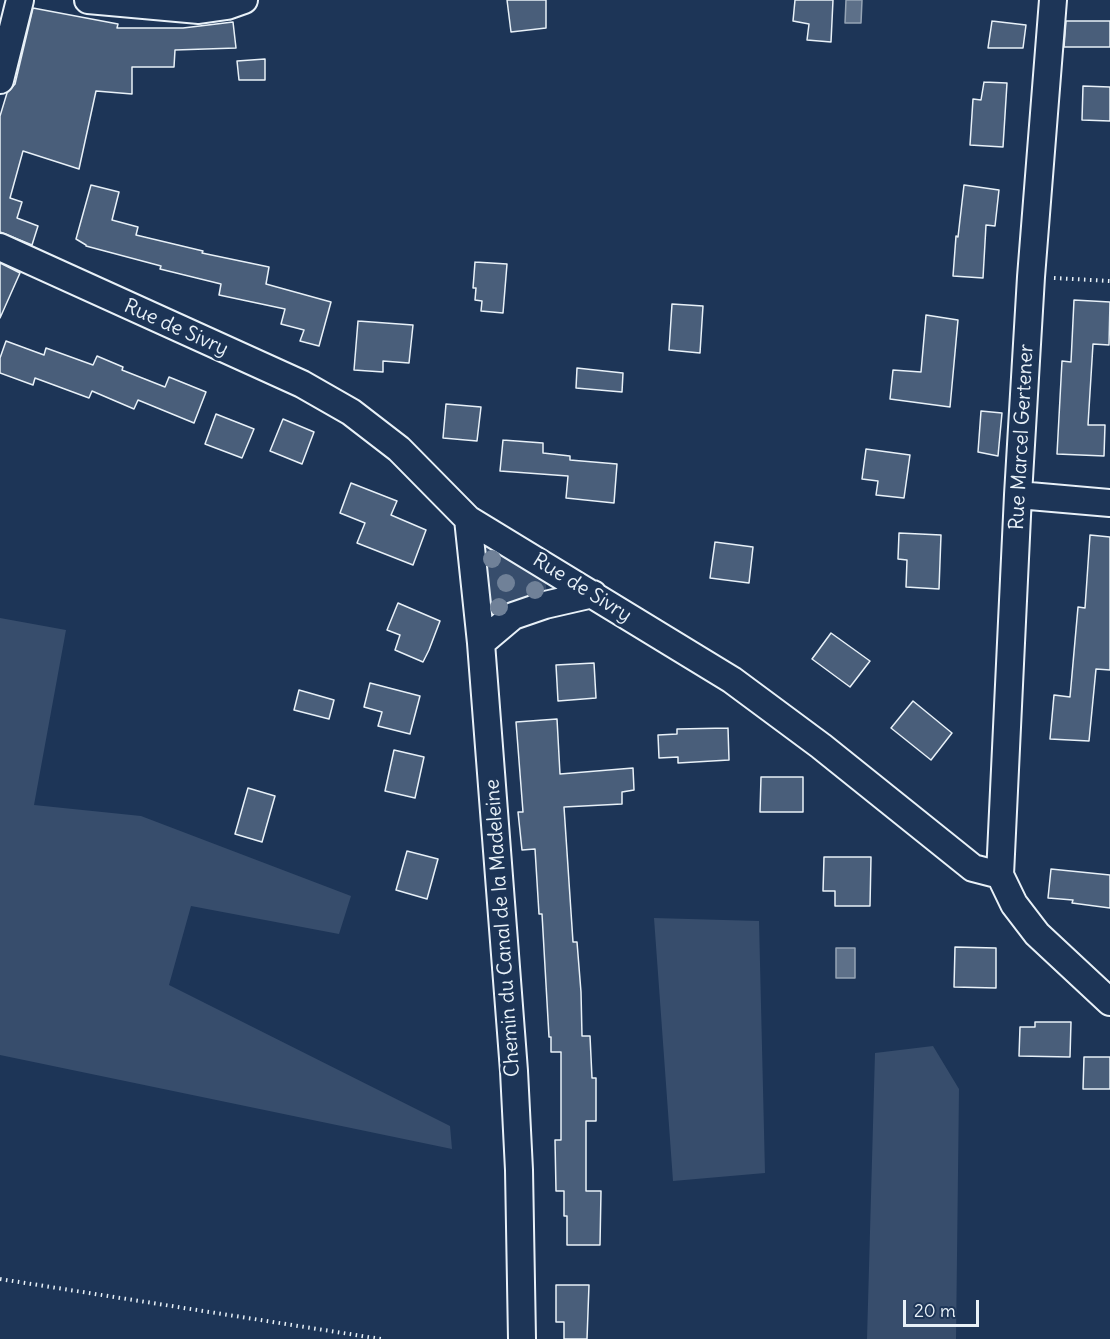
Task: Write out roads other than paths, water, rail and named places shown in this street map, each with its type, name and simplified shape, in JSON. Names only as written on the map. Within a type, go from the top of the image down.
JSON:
[{"type":"street","points":[[0,80],[20,0]]},
{"type":"street","points":[[88,0],[199,10],[227,6],[244,0]]},
{"type":"street","name":"Rue Marcel Gertener","points":[[1000,875],[1031,277],[1053,0]]},
{"type":"street","name":"Rue de Sivry","points":[[0,247],[302,384],[351,412],[399,449],[468,519],[732,680],[821,746],[973,868],[1000,875]]},
{"type":"street","points":[[1018,495],[1110,503]]},
{"type":"street","name":"Chemin du Canal de la Madeleine","points":[[468,519],[481,643],[514,1071],[519,1170],[522,1339]]},
{"type":"street","points":[[481,643],[513,616],[545,605],[593,594]]},
{"type":"street","points":[[1000,875],[1014,904],[1036,934],[1110,1002]]}]
